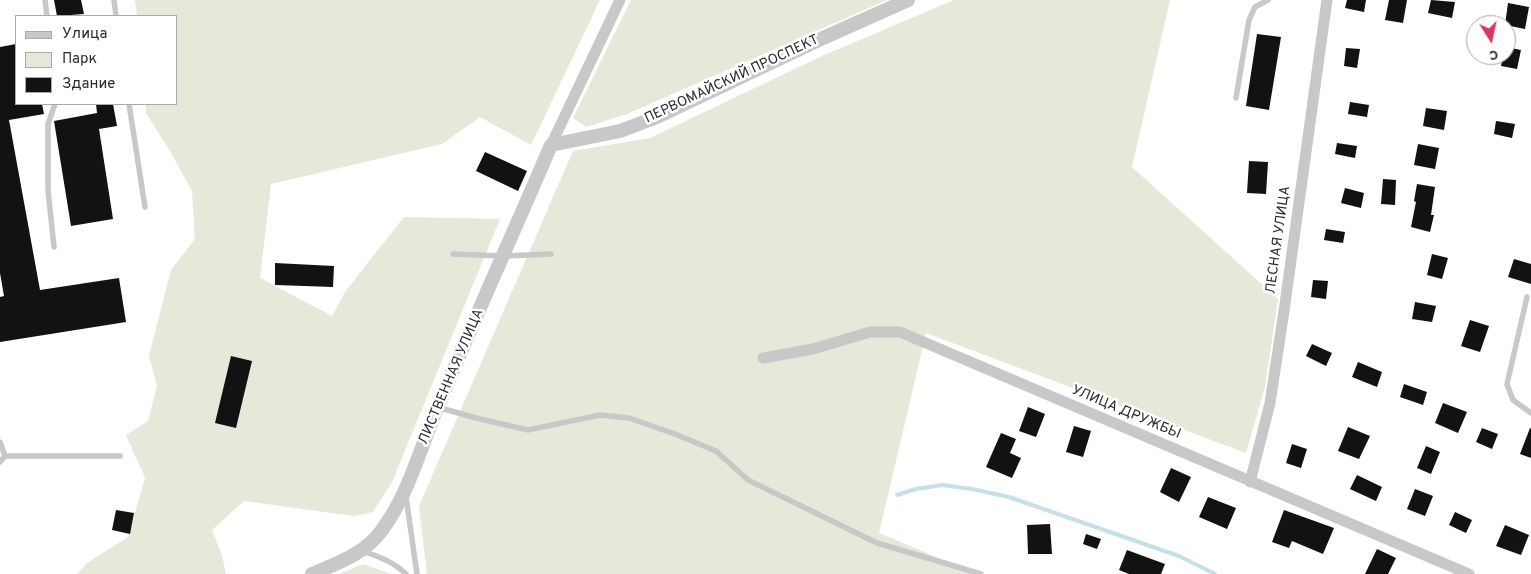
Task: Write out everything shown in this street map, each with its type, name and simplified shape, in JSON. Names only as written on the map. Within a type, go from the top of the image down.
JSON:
[{"type":"street","points":[[551,145],[620,0]]},
{"type":"street","name":"ПЕРВОМАЙСКИЙ ПРОСПЕКТ","points":[[551,145],[620,131],[656,117],[908,0]]},
{"type":"street","name":"ЛЕСНАЯ УЛИЦА","points":[[1250,482],[1271,394],[1327,0]]},
{"type":"street","name":"ЛИСТВЕННАЯ УЛИЦА","points":[[312,574],[361,551],[381,532],[393,513],[405,490],[437,407],[551,145]]},
{"type":"street","name":"УЛИЦА ДРУЖБЫ","points":[[763,358],[813,349],[870,332],[900,332],[1469,574]]},
{"type":"lane","points":[[45,0],[47,15]]},
{"type":"lane","points":[[114,0],[116,15]]},
{"type":"lane","points":[[1236,98],[1249,20],[1255,7],[1268,0]]},
{"type":"lane","points":[[54,247],[48,190],[48,124],[55,105]]},
{"type":"lane","points":[[129,105],[144,207]]},
{"type":"lane","points":[[453,254],[504,256],[552,254]]},
{"type":"lane","points":[[1527,297],[1508,384],[1513,400],[1531,413]]},
{"type":"lane","points":[[437,407],[528,430],[600,415],[629,418],[716,451],[748,480],[877,543],[981,574]]},
{"type":"lane","points":[[0,442],[5,456]]},
{"type":"lane","points":[[5,456],[120,456]]},
{"type":"lane","points":[[0,462],[5,456]]},
{"type":"lane","points":[[405,490],[417,574]]},
{"type":"lane","points":[[361,551],[379,556],[400,568],[406,574]]},
{"type":"green space","points":[[135,0],[600,0],[531,145],[480,117],[442,144],[271,184],[260,278],[332,316],[345,292],[404,217],[500,219],[392,482],[373,512],[354,516],[244,501],[212,530],[222,555],[226,574],[77,574],[87,563],[128,537],[145,478],[126,435],[148,421],[157,386],[149,356],[171,270],[195,239],[192,191],[146,113],[146,105],[178,105],[178,15],[137,15]]},
{"type":"green space","points":[[631,0],[887,0],[627,114],[586,127],[573,118]]},
{"type":"green space","points":[[954,0],[1170,0],[1132,167],[1278,299],[1265,387],[1246,453],[926,333],[879,533],[977,574],[427,574],[419,506],[573,151],[650,138],[822,56]]},
{"type":"green space","points":[[363,564],[389,573],[390,574],[339,574]]},
{"type":"building","points":[[54,0],[81,0],[84,14],[57,15]]},
{"type":"building","points":[[1347,0],[1366,0],[1364,12],[1345,8]]},
{"type":"building","points":[[1389,0],[1407,0],[1403,23],[1385,20]]},
{"type":"building","points":[[1431,0],[1455,2],[1452,18],[1428,13]]},
{"type":"building","points":[[1508,3],[1529,7],[1525,29],[1516,27],[1516,15],[1506,15]]},
{"type":"building","points":[[1257,34],[1281,37],[1269,110],[1246,106]]},
{"type":"building","points":[[15,44],[15,105],[42,105],[44,114],[9,120],[40,290],[119,278],[126,322],[0,342],[0,297],[4,296],[0,273],[0,47]]},
{"type":"building","points":[[1346,48],[1360,49],[1357,68],[1344,66]]},
{"type":"building","points":[[1516,49],[1521,50],[1517,69],[1501,66],[1516,65]]},
{"type":"building","points":[[1350,102],[1369,105],[1367,117],[1348,114]]},
{"type":"building","points":[[96,105],[113,105],[117,126],[99,129],[113,219],[71,226],[54,121],[97,113]]},
{"type":"building","points":[[1426,108],[1447,111],[1444,130],[1423,126]]},
{"type":"building","points":[[1496,121],[1515,124],[1512,138],[1494,134]]},
{"type":"building","points":[[1337,143],[1357,146],[1355,158],[1335,154]]},
{"type":"building","points":[[1418,144],[1439,148],[1435,169],[1414,165]]},
{"type":"building","points":[[485,152],[527,171],[518,191],[476,171]]},
{"type":"building","points":[[1249,161],[1268,162],[1266,194],[1247,193]]},
{"type":"building","points":[[1383,179],[1396,180],[1395,205],[1381,204]]},
{"type":"building","points":[[1417,184],[1435,187],[1431,215],[1434,215],[1430,232],[1411,227]]},
{"type":"building","points":[[1345,188],[1364,193],[1361,208],[1341,203]]},
{"type":"building","points":[[1326,229],[1345,232],[1343,243],[1324,240]]},
{"type":"building","points":[[1432,254],[1448,258],[1442,279],[1427,275]]},
{"type":"building","points":[[1514,259],[1531,264],[1531,284],[1508,277]]},
{"type":"building","points":[[275,263],[334,266],[333,287],[275,285]]},
{"type":"building","points":[[1313,280],[1328,281],[1326,299],[1311,297]]},
{"type":"building","points":[[1415,302],[1436,306],[1432,322],[1412,319]]},
{"type":"building","points":[[1470,320],[1489,326],[1480,352],[1461,346]]},
{"type":"building","points":[[1312,344],[1332,353],[1326,366],[1306,356]]},
{"type":"building","points":[[231,356],[252,361],[236,428],[215,423]]},
{"type":"building","points":[[1358,362],[1382,372],[1377,387],[1352,377]]},
{"type":"building","points":[[1404,384],[1427,392],[1423,405],[1400,397]]},
{"type":"building","points":[[1443,403],[1467,412],[1458,433],[1435,423]]},
{"type":"building","points":[[1028,407],[1045,414],[1036,437],[1019,431]]},
{"type":"building","points":[[1074,426],[1091,431],[1083,457],[1066,452]]},
{"type":"building","points":[[1348,427],[1370,436],[1359,459],[1338,451]]},
{"type":"building","points":[[1482,428],[1498,434],[1492,449],[1476,442]]},
{"type":"building","points":[[1531,429],[1531,458],[1520,454]]},
{"type":"building","points":[[1001,433],[1016,439],[1010,453],[1021,458],[1012,478],[986,467]]},
{"type":"building","points":[[1292,444],[1307,449],[1301,468],[1286,463]]},
{"type":"building","points":[[1426,446],[1440,452],[1431,474],[1417,468]]},
{"type":"building","points":[[1171,468],[1191,477],[1179,502],[1160,492]]},
{"type":"building","points":[[1357,475],[1382,487],[1376,501],[1350,489]]},
{"type":"building","points":[[1415,489],[1433,496],[1425,516],[1407,509]]},
{"type":"building","points":[[1208,497],[1236,508],[1227,529],[1199,517]]},
{"type":"building","points":[[116,510],[134,513],[130,534],[112,530]]},
{"type":"building","points":[[1284,510],[1334,528],[1323,554],[1292,541],[1289,548],[1272,542]]},
{"type":"building","points":[[1455,512],[1472,520],[1466,533],[1449,525]]},
{"type":"building","points":[[1050,524],[1052,554],[1028,554],[1027,525]]},
{"type":"building","points":[[1505,525],[1529,535],[1521,555],[1496,546]]},
{"type":"building","points":[[1086,534],[1101,539],[1097,549],[1083,544]]},
{"type":"building","points":[[1377,549],[1396,558],[1388,574],[1365,574]]},
{"type":"building","points":[[1127,550],[1165,564],[1161,574],[1129,574],[1119,570]]},
{"type":"waterway","points":[[897,495],[916,489],[942,485],[1009,497],[1179,556],[1215,574]]}]
